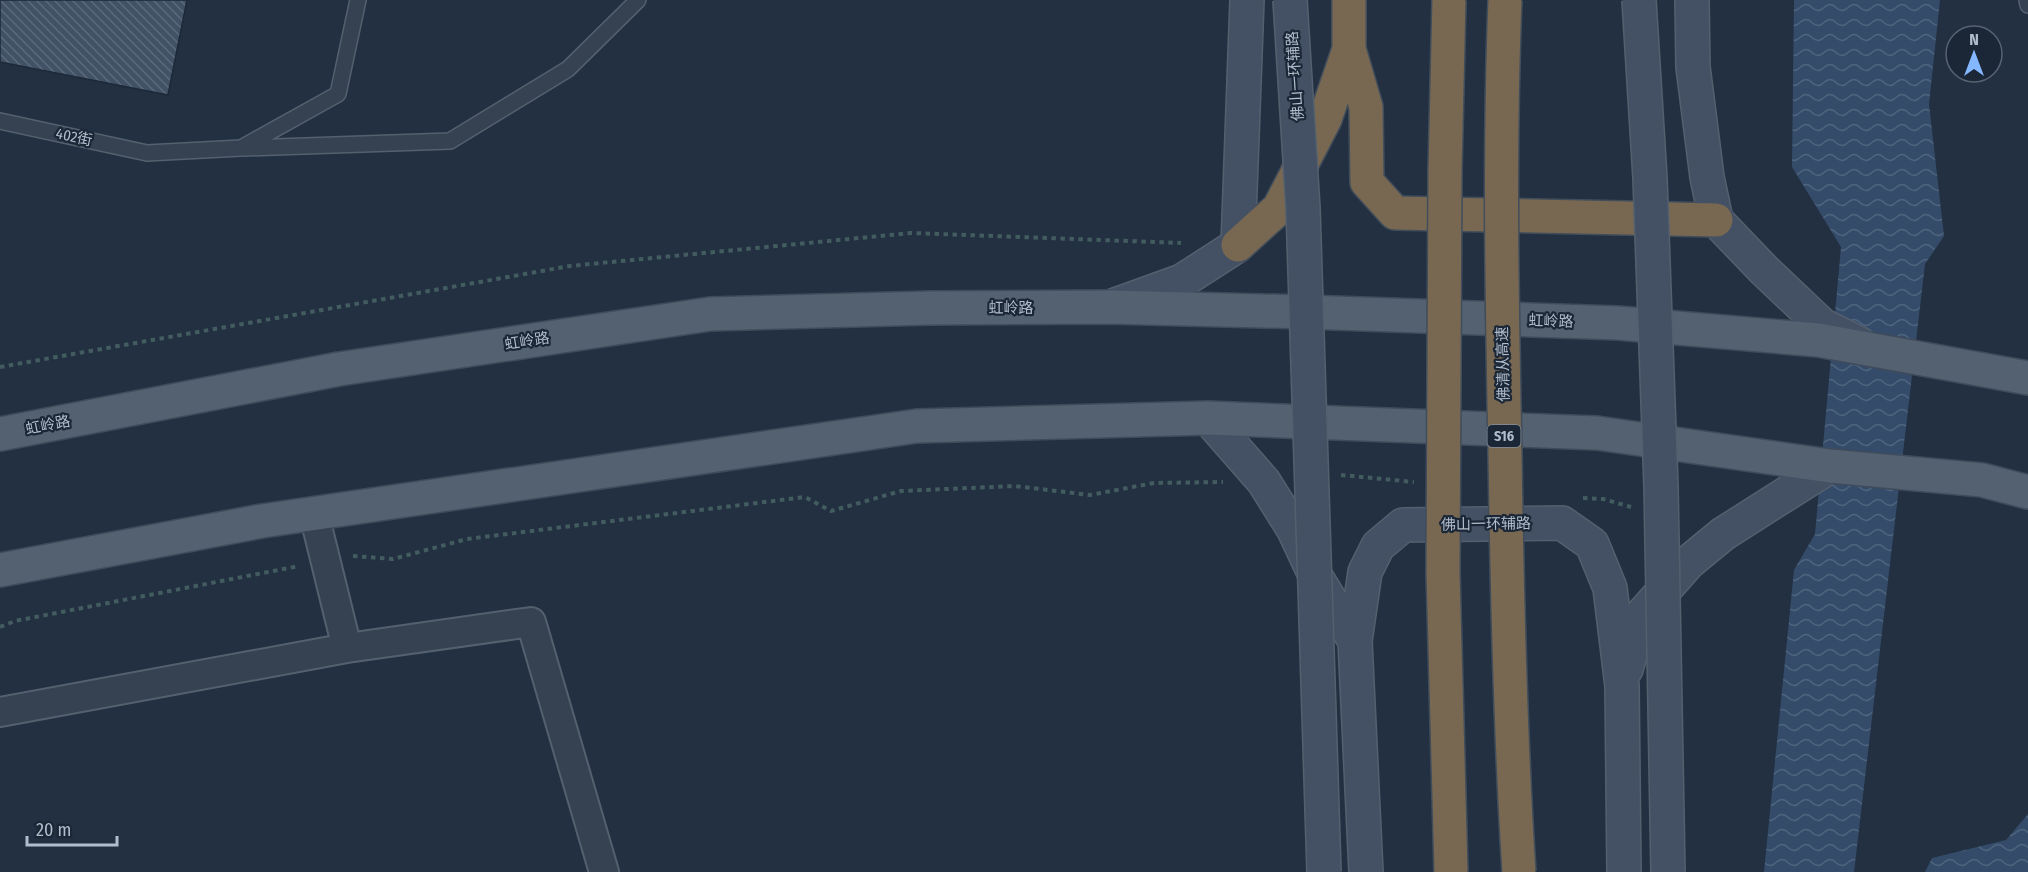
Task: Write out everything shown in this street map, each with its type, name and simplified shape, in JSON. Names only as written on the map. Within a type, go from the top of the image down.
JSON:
[{"type":"highway","points":[[1349,0],[1349,49],[1366,107],[1367,182],[1395,213],[1716,220]]},
{"type":"highway","points":[[1449,0],[1445,171],[1443,572],[1451,872]]},
{"type":"highway","name":"佛清从高速","points":[[1505,0],[1502,168],[1504,406],[1509,647],[1519,872]]},
{"type":"highway","points":[[1238,245],[1279,208],[1325,119],[1349,49]]},
{"type":"main road","points":[[1109,307],[1182,281],[1238,245],[1247,0]]},
{"type":"main road","name":"佛山一环辅路","points":[[1290,0],[1303,208],[1324,872]]},
{"type":"main road","points":[[1639,0],[1650,178],[1661,516],[1668,872]]},
{"type":"main road","points":[[1692,0],[1694,67],[1707,177],[1716,220],[1820,333]]},
{"type":"main road","name":"虹岭路","points":[[0,434],[339,369],[710,314],[930,308],[1109,307],[1618,323],[1820,333],[1870,348],[2015,375]]},
{"type":"main road","points":[[1208,418],[1264,482],[1294,530],[1316,577],[1355,641]]},
{"type":"main road","points":[[0,570],[262,521],[917,426],[1208,418],[1597,433],[1830,466],[1982,480],[2028,492]]},
{"type":"main road","points":[[1622,686],[1641,616],[1689,562],[1724,534],[1830,466]]},
{"type":"main road","name":"佛山一环辅路","points":[[1366,872],[1355,641],[1365,572],[1378,546],[1403,525],[1562,523],[1592,544],[1610,588],[1622,686],[1624,872]]},
{"type":"street","points":[[314,514],[347,648]]},
{"type":"street","points":[[0,712],[347,648],[531,622],[604,872]]},
{"type":"lane","points":[[242,148],[338,94],[358,0]]},
{"type":"lane","name":"402街","points":[[0,121],[147,153],[450,141],[568,69],[638,0]]},
{"type":"lane","points":[[2027,0],[2028,5]]},
{"type":"path","points":[[0,367],[570,266],[911,232],[1191,243]]},
{"type":"path","points":[[1337,475],[1418,482]]},
{"type":"path","points":[[0,627],[15,621],[358,555],[393,559],[468,539],[805,497],[831,512],[901,492],[1014,486],[1090,495],[1154,483],[1264,482]]},
{"type":"path","points":[[1580,497],[1603,500],[1661,516]]},
{"type":"water","points":[[1794,0],[1940,0],[1929,104],[1944,236],[1925,264],[1854,872],[1764,872],[1794,570],[1815,534],[1841,247],[1792,167]]},
{"type":"water","points":[[2028,814],[2028,872],[1925,872],[1932,858],[2006,840]]},
{"type":"building","points":[[0,0],[187,0],[168,95],[0,62]]}]
